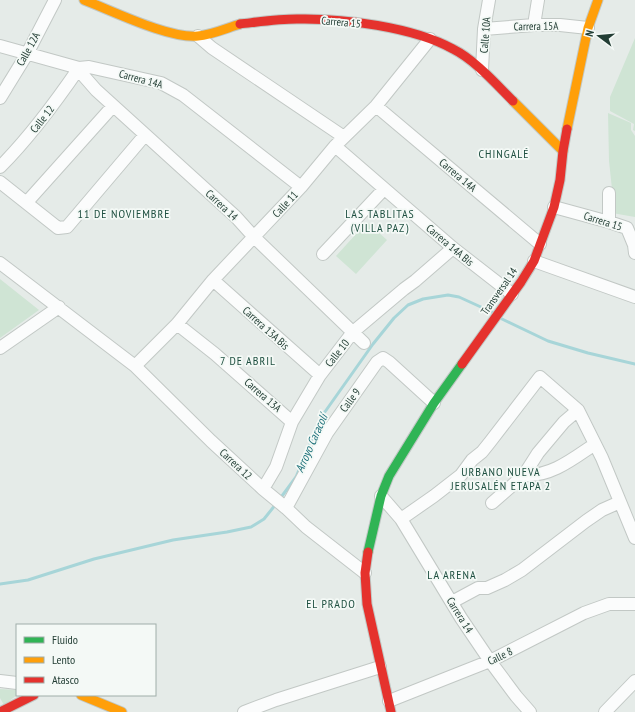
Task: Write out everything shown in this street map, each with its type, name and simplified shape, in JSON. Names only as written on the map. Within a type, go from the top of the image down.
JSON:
[{"type":"street","name":"Calle 12A","points":[[0,98],[27,54],[56,0]]},
{"type":"street","name":"Carrera 15","points":[[84,0],[154,28],[178,35],[198,36],[240,24],[297,19],[349,22],[403,30],[454,49],[482,70],[563,151]]},
{"type":"street","name":"Calle 10A","points":[[482,70],[484,29],[489,0]]},
{"type":"street","points":[[534,25],[538,0]]},
{"type":"street","name":"Transversal 14","points":[[365,573],[381,496],[389,476],[434,404],[502,309],[534,261],[554,207],[560,180],[563,151],[588,28],[598,0]]},
{"type":"street","name":"Carrera 15A","points":[[484,29],[534,25],[560,25],[588,28]]},
{"type":"street","points":[[198,36],[218,52],[344,137]]},
{"type":"street","name":"Calle 11","points":[[135,366],[176,324],[213,280],[301,187],[335,146],[376,106],[430,39]]},
{"type":"street","name":"Carrera 14A","points":[[0,46],[79,68],[89,67],[161,83],[183,94],[301,187]]},
{"type":"street","name":"Carrera 14","points":[[79,68],[82,74],[96,90],[236,217],[254,237],[364,343]]},
{"type":"street","name":"Calle 12","points":[[0,167],[22,144],[54,104],[79,68]]},
{"type":"street","points":[[27,202],[113,106]]},
{"type":"street","name":"Carrera 14A","points":[[376,106],[540,244]]},
{"type":"street","points":[[0,182],[58,228],[67,227],[145,135]]},
{"type":"street","name":"Carrera 14A Bis","points":[[335,146],[453,248],[512,294]]},
{"type":"street","points":[[323,254],[384,189]]},
{"type":"street","points":[[609,222],[610,193]]},
{"type":"street","name":"Carrera 15","points":[[554,207],[631,229],[635,253]]},
{"type":"street","name":"Calle 10","points":[[274,499],[276,467],[292,422],[320,375],[353,332],[415,282],[453,248]]},
{"type":"street","points":[[534,261],[635,297]]},
{"type":"street","name":"Carrera 12","points":[[0,263],[135,366],[211,441],[274,499],[306,527],[365,573]]},
{"type":"street","name":"Carrera 13A Bis","points":[[213,280],[320,375]]},
{"type":"street","points":[[0,348],[59,307]]},
{"type":"street","name":"Carrera 13A","points":[[176,324],[215,354],[292,422]]},
{"type":"street","name":"Calle 9","points":[[274,499],[327,433],[378,362],[383,358],[434,404]]},
{"type":"street","points":[[401,519],[434,496],[461,474],[472,460],[482,452],[540,376],[578,410],[602,458],[635,538]]},
{"type":"street","points":[[492,503],[524,475],[542,448],[564,422],[578,410]]},
{"type":"street","points":[[524,475],[534,476],[546,473],[595,444]]},
{"type":"street","name":"Carrera 14","points":[[381,496],[401,519],[490,661],[530,712]]},
{"type":"street","points":[[452,602],[478,588],[487,588],[505,580],[522,570],[586,521],[602,510],[620,502]]},
{"type":"street","points":[[365,573],[367,604],[390,706]]},
{"type":"street","name":"Calle 8","points":[[390,706],[490,661],[584,613],[609,604],[635,604]]},
{"type":"street","points":[[244,712],[276,700],[380,667]]},
{"type":"street","points":[[0,681],[16,683]]},
{"type":"street","points":[[605,712],[635,681]]},
{"type":"street","points":[[0,712],[20,708],[33,696]]},
{"type":"street","points":[[83,696],[122,712]]},
{"type":"green space","points":[[635,38],[635,131],[633,130],[634,124],[610,111],[610,97]]},
{"type":"green space","points":[[608,113],[631,123],[631,130],[635,136],[635,217],[612,213]]},
{"type":"green space","points":[[367,222],[387,240],[356,274],[336,256]]},
{"type":"green space","points":[[0,279],[39,310],[0,338]]},
{"type":"green space","points":[[0,689],[16,690],[16,696],[4,705],[0,698]]},
{"type":"waterway","name":"Arroyo Caracolí","points":[[279,500],[296,477],[322,416],[373,344],[394,318],[408,305],[423,299],[448,295],[459,297],[494,313]]},
{"type":"waterway","name":"Arroyo Caracolí","points":[[502,319],[548,341],[588,353],[635,364]]},
{"type":"waterway","name":"Arroyo Caracolí","points":[[0,584],[28,580],[94,559],[173,540],[251,527],[264,519],[276,504]]},
{"type":"traffic: fast","points":[[368,552],[381,496],[389,476],[434,403],[462,364]]},
{"type":"traffic: slow","points":[[84,0],[157,29],[186,36],[208,34],[240,24]]},
{"type":"traffic: slow","points":[[567,129],[588,28],[598,0]]},
{"type":"traffic: slow","points":[[513,101],[563,151]]},
{"type":"traffic: slow","points":[[83,696],[122,712]]},
{"type":"traffic: jam","points":[[240,24],[290,19],[335,20],[377,25],[418,35],[437,41],[469,59],[513,101]]},
{"type":"traffic: jam","points":[[462,364],[521,282],[534,261],[554,207],[560,180],[567,129]]},
{"type":"traffic: jam","points":[[368,552],[365,573],[367,604],[391,712]]},
{"type":"traffic: jam","points":[[0,712],[32,696]]},
{"type":"district","name":"CHINGALÉ","points":[[504,153]]},
{"type":"district","name":"11 DE NOVIEMBRE","points":[[124,213]]},
{"type":"district","name":"LAS TABLITAS (VILLA PAZ)","points":[[380,220]]},
{"type":"district","name":"7 DE ABRIL","points":[[248,360]]},
{"type":"district","name":"URBANO NUEVA JERUSALÉN ETAPA 2","points":[[501,478]]},
{"type":"district","name":"LA ARENA","points":[[452,574]]},
{"type":"district","name":"EL PRADO","points":[[331,603]]}]
